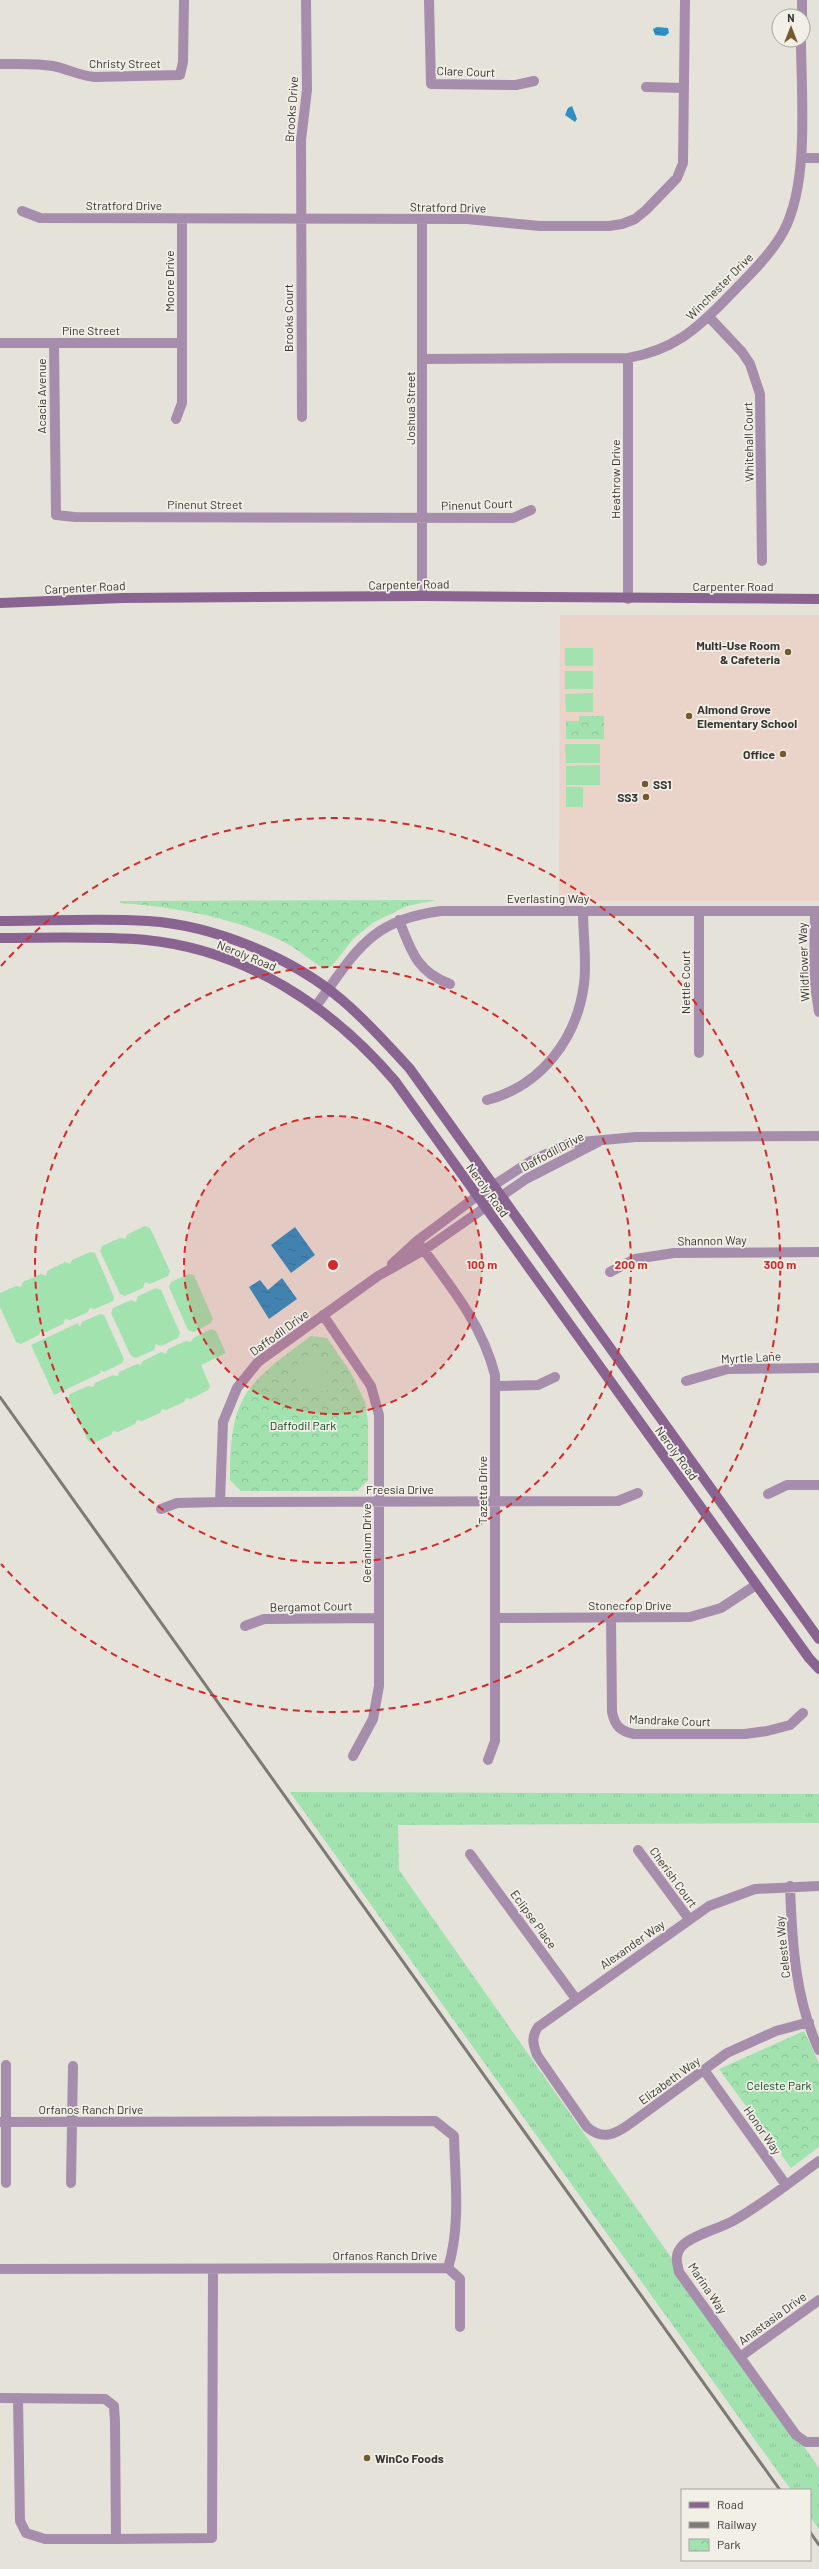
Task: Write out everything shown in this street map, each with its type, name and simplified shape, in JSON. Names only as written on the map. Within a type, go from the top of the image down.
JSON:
[{"type":"street","name":"Christy Street","points":[[0,64],[38,64],[55,66],[82,76],[95,77],[180,76],[182,62],[184,0]]},
{"type":"street","name":"Brooks Drive","points":[[301,219],[301,140],[306,90],[306,0]]},
{"type":"street","name":"Clare Court","points":[[429,0],[431,84],[516,85],[534,81]]},
{"type":"street","name":"Stratford Drive","points":[[22,211],[40,218],[467,219],[555,226],[609,226],[622,224],[635,219],[677,178],[683,163],[685,0]]},
{"type":"street","name":"Winchester Drive","points":[[423,359],[628,358],[659,350],[679,341],[709,317],[766,257],[780,239],[797,198],[801,158],[801,48]]},
{"type":"street","points":[[646,87],[684,88]]},
{"type":"street","points":[[801,158],[819,158]]},
{"type":"street","name":"Moore Drive","points":[[176,419],[182,403],[182,218]]},
{"type":"street","name":"Brooks Court","points":[[301,219],[302,417]]},
{"type":"street","name":"Joshua Street","points":[[422,219],[422,596]]},
{"type":"street","name":"Whitehall Court","points":[[709,317],[742,352],[750,364],[760,394],[762,561]]},
{"type":"street","name":"Pine Street","points":[[0,343],[182,343]]},
{"type":"street","name":"Acacia Avenue","points":[[54,343],[54,448]]},
{"type":"street","name":"Heathrow Drive","points":[[628,358],[628,599]]},
{"type":"street","name":"Pinenut Street","points":[[54,448],[56,515],[75,517],[422,518]]},
{"type":"street","name":"Pinenut Court","points":[[422,518],[513,518],[531,510]]},
{"type":"street","name":"Carpenter Road","points":[[0,603],[122,598],[422,596],[628,599],[819,599]]},
{"type":"street","name":"Everlasting Way","points":[[316,1006],[362,944],[384,927],[399,920],[419,914],[441,911],[817,911]]},
{"type":"street","points":[[487,1100],[508,1095],[536,1075],[559,1051],[572,1028],[580,1006],[584,983],[583,911]]},
{"type":"street","name":"Wildflower Way","points":[[817,911],[814,979],[819,1012]]},
{"type":"street","name":"Nettle Court","points":[[699,912],[699,1053]]},
{"type":"street","points":[[399,920],[415,956],[424,969],[433,978],[450,984]]},
{"type":"street","name":"Neroly Road","points":[[0,921],[149,921],[172,924],[252,948],[272,956],[328,990],[370,1026],[410,1069],[819,1639]]},
{"type":"street","name":"Neroly Road","points":[[0,938],[146,940],[191,948],[223,958],[264,974],[316,1006],[357,1039],[395,1081],[756,1585],[819,1669]]},
{"type":"street","name":"Daffodil Drive","points":[[378,1276],[417,1241],[477,1196],[551,1150],[570,1143],[598,1142],[643,1136],[819,1136]]},
{"type":"street","name":"Daffodil Drive","points":[[220,1502],[223,1422],[237,1388],[258,1362],[378,1276],[424,1250],[543,1168],[598,1142]]},
{"type":"street","name":"Tazetta Drive","points":[[417,1241],[474,1321],[485,1343],[495,1386],[495,1741],[488,1760]]},
{"type":"street","name":"Shannon Way","points":[[610,1272],[635,1259],[661,1255],[819,1252]]},
{"type":"street","name":"Geranium Drive","points":[[323,1315],[361,1368],[371,1386],[379,1415],[378,1698],[373,1719],[353,1756]]},
{"type":"street","name":"Myrtle Lane","points":[[686,1381],[728,1370],[819,1368]]},
{"type":"street","points":[[495,1386],[538,1385],[555,1377]]},
{"type":"street","points":[[768,1494],[787,1485],[819,1485]]},
{"type":"street","name":"Freesia Drive","points":[[161,1509],[177,1503],[220,1502],[618,1501],[638,1492]]},
{"type":"street","name":"Stonecrop Drive","points":[[496,1618],[690,1617],[721,1608],[756,1585]]},
{"type":"street","name":"Bergamot Court","points":[[245,1626],[264,1619],[379,1618]]},
{"type":"street","name":"Mandrake Court","points":[[611,1618],[612,1712],[614,1722],[622,1731],[634,1734],[745,1734],[790,1725],[803,1713]]},
{"type":"street","name":"Cherish Court","points":[[638,1850],[688,1919]]},
{"type":"street","name":"Eclipse Place","points":[[470,1854],[576,1999]]},
{"type":"street","name":"Celeste Way","points":[[790,1886],[795,1968],[809,2022],[819,2050]]},
{"type":"street","name":"Alexander Way","points":[[562,2091],[537,2055],[533,2036],[538,2027],[688,1919],[710,1906],[738,1894],[769,1887],[819,1886]]},
{"type":"street","name":"Elizabeth Way","points":[[562,2091],[588,2128],[598,2135],[606,2136],[620,2131],[727,2053],[776,2031],[809,2022]]},
{"type":"street","points":[[6,2065],[3,2122],[6,2182]]},
{"type":"street","points":[[71,2182],[73,2066]]},
{"type":"street","name":"Honor Way","points":[[704,2070],[786,2185]]},
{"type":"street","name":"Orfanos Ranch Drive","points":[[0,2269],[448,2268],[454,2248],[454,2136],[435,2121],[3,2122]]},
{"type":"street","name":"Marina Way","points":[[819,2161],[731,2222],[690,2240],[677,2254],[679,2272],[796,2435],[806,2442],[819,2442]]},
{"type":"street","points":[[448,2268],[460,2279],[460,2327]]},
{"type":"street","points":[[18,2398],[20,2521],[26,2533],[45,2540],[212,2538],[213,2269]]},
{"type":"street","name":"Anastasia Drive","points":[[740,2357],[819,2300]]},
{"type":"street","points":[[0,2398],[105,2398],[114,2406],[116,2539]]},
{"type":"shaded area","name":"Almond Grove Elementary School","points":[[560,615],[819,615],[819,901],[559,901]]},
{"type":"green space","points":[[565,648],[593,648],[593,666],[565,666]]},
{"type":"green space","points":[[565,671],[593,671],[593,689],[565,689]]},
{"type":"green space","points":[[593,693],[593,712],[566,712],[565,694]]},
{"type":"green space","points":[[579,716],[604,716],[604,739],[566,739],[566,721],[579,721]]},
{"type":"green space","points":[[565,744],[600,744],[600,763],[566,763]]},
{"type":"green space","points":[[600,765],[600,785],[566,785],[566,766]]},
{"type":"green space","points":[[566,787],[583,787],[583,807],[566,807]]},
{"type":"green space","points":[[437,900],[407,906],[374,922],[353,939],[332,966],[324,969],[286,943],[248,927],[205,915],[161,907],[120,903],[120,901]]},
{"type":"green space","points":[[145,1226],[150,1228],[170,1271],[168,1276],[150,1284],[145,1282],[143,1288],[125,1296],[120,1294],[100,1251],[102,1246],[120,1238],[125,1239],[128,1234]]},
{"type":"green space","points":[[90,1252],[95,1253],[114,1297],[113,1301],[95,1309],[90,1308],[88,1312],[70,1320],[65,1319],[63,1324],[46,1332],[41,1331],[39,1335],[21,1344],[16,1342],[0,1307],[0,1293],[16,1286],[21,1287],[23,1282],[41,1274],[46,1276],[47,1271],[65,1262],[70,1264],[72,1260]]},
{"type":"green space","points":[[189,1274],[194,1275],[213,1319],[211,1323],[194,1332],[188,1330],[169,1287],[171,1282]]},
{"type":"green space","points":[[156,1288],[161,1290],[180,1333],[178,1338],[161,1346],[156,1344],[154,1350],[136,1358],[131,1356],[111,1313],[113,1308],[131,1300],[136,1302],[138,1296]]},
{"type":"green space","points":[[100,1314],[104,1315],[124,1359],[122,1363],[104,1372],[100,1370],[101,1373],[54,1395],[31,1345],[78,1323],[80,1327],[82,1322]]},
{"type":"green space","points":[[211,1329],[216,1331],[226,1353],[201,1365],[210,1386],[208,1390],[191,1399],[186,1398],[184,1402],[166,1410],[162,1409],[160,1413],[142,1421],[137,1420],[135,1424],[118,1432],[113,1431],[111,1435],[93,1443],[88,1441],[68,1399],[70,1394],[88,1386],[93,1387],[95,1383],[113,1375],[118,1376],[119,1372],[137,1364],[141,1365],[143,1361],[161,1352],[166,1354],[168,1349],[186,1341],[191,1342],[193,1338]]},
{"type":"green space","name":"Daffodil Park","points":[[311,1336],[327,1338],[351,1373],[365,1402],[368,1422],[368,1480],[357,1491],[241,1491],[230,1480],[233,1429],[238,1410],[246,1394],[256,1381],[270,1367]]},
{"type":"green space","points":[[316,1361],[321,1363],[327,1370],[327,1392],[295,1387],[299,1373],[303,1366]]},
{"type":"green space","points":[[290,1792],[819,1794],[819,1823],[398,1825],[399,1870],[819,2468],[819,2529],[811,2518],[811,2489],[790,2489]]},
{"type":"green space","name":"Celeste Park","points":[[804,2031],[819,2063],[819,2147],[791,2168],[719,2069]]},
{"type":"water","points":[[657,27],[668,28],[669,33],[665,36],[655,35],[653,29]]},
{"type":"water","points":[[572,106],[577,119],[575,122],[565,115],[568,108]]},
{"type":"water","points":[[295,1227],[315,1255],[291,1273],[271,1245]]},
{"type":"water","points":[[282,1278],[297,1299],[269,1319],[249,1287],[260,1280],[268,1290]]},
{"type":"railway","points":[[0,1397],[779,2489]]},
{"type":"railway","points":[[811,2533],[819,2545]]},
{"type":"place","name":"Multi-Use Room & Cafeteria","points":[[788,652]]},
{"type":"place","name":"Almond Grove Elementary School","points":[[689,716]]},
{"type":"place","name":"Office","points":[[783,754]]},
{"type":"place","name":"SS1","points":[[645,784]]},
{"type":"place","name":"SS3","points":[[646,797]]},
{"type":"place","name":"WinCo Foods","points":[[367,2458]]}]
